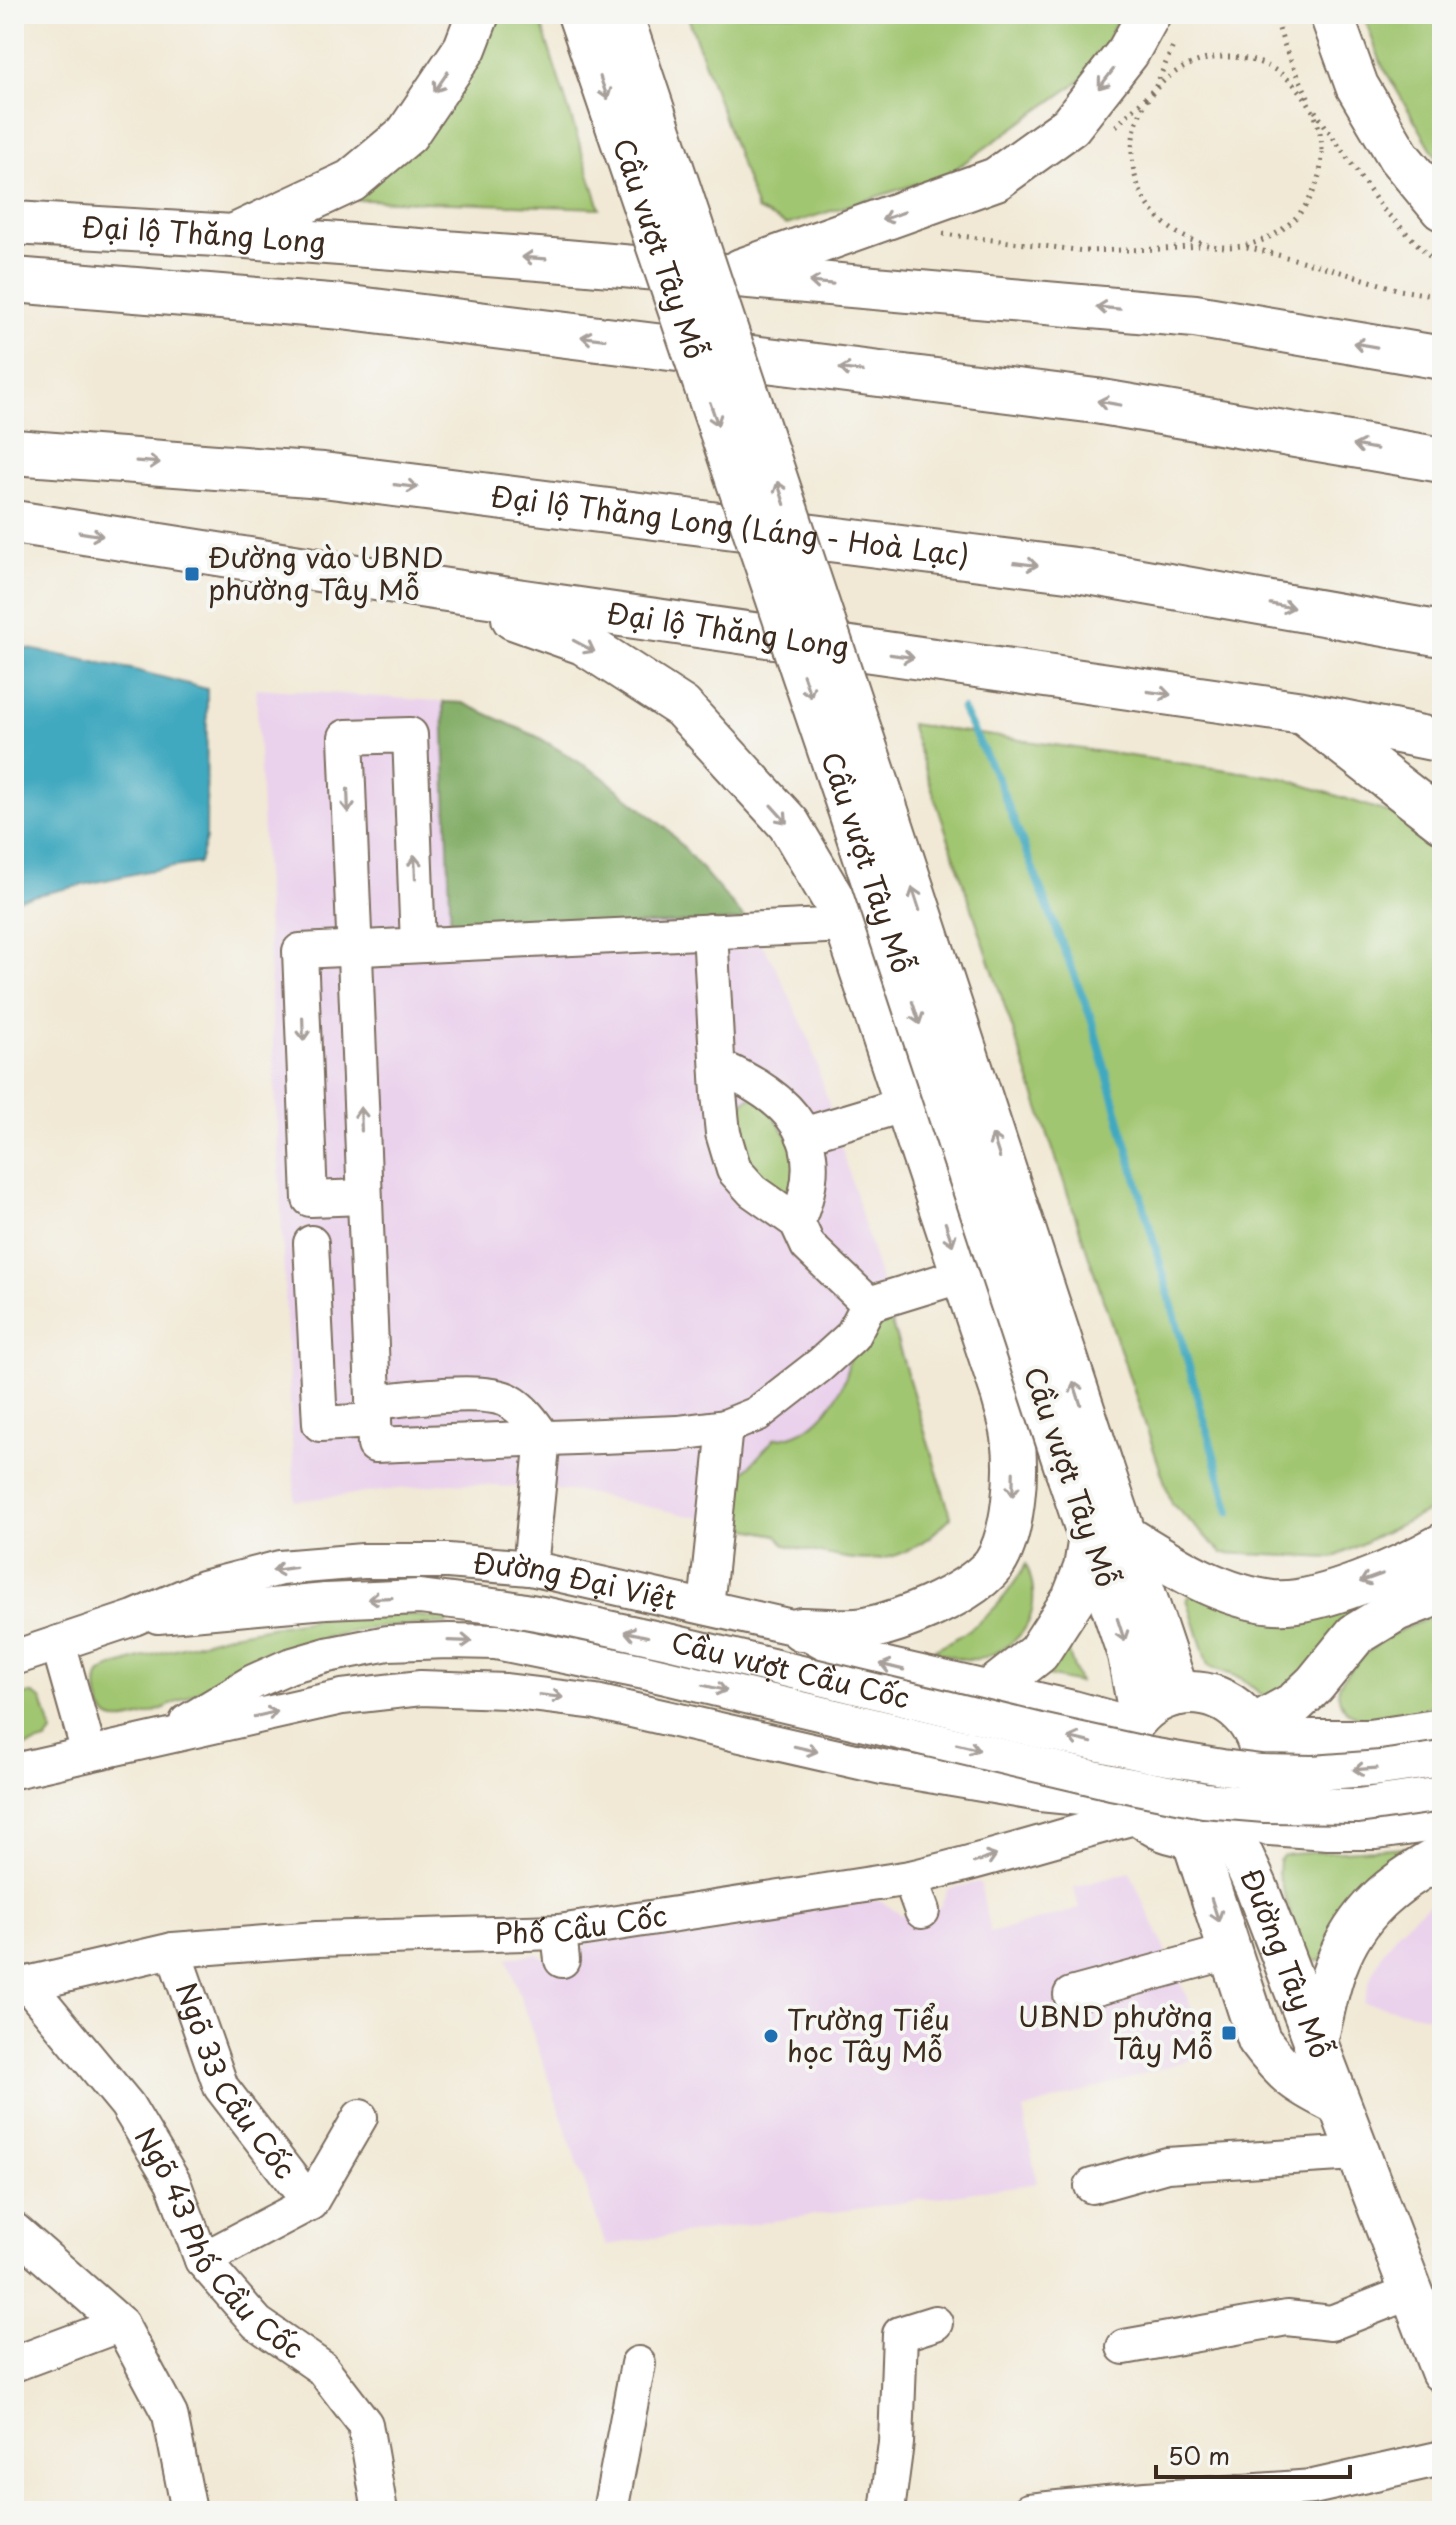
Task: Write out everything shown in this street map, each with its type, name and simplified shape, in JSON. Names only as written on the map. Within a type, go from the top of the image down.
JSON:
[{"type":"highway","points":[[14,280],[342,307],[1049,395],[1442,460]]},
{"type":"highway","name":"Đại lộ Thăng Long (Láng - Hoà Lạc)","points":[[14,452],[323,475],[1083,571],[1442,634]]},
{"type":"main road","points":[[233,236],[351,181],[407,134],[465,48],[478,14]]},
{"type":"main road","name":"Cầu vượt Tây Mỗ","points":[[579,14],[850,812],[1108,1537],[1178,1694]]},
{"type":"main road","name":"Cầu vượt Tây Mỗ","points":[[621,14],[890,820],[1085,1472]]},
{"type":"main road","points":[[1331,14],[1357,86],[1399,157],[1442,209]]},
{"type":"main road","points":[[728,275],[996,179],[1070,126],[1128,52],[1162,26]]},
{"type":"main road","name":"Đại lộ Thăng Long","points":[[14,223],[233,236],[1195,316],[1442,358]]},
{"type":"main road","name":"Đại lộ Thăng Long","points":[[14,522],[433,588],[1303,713],[1442,741]]},
{"type":"main road","points":[[433,588],[583,643],[682,707],[789,824],[843,916],[1001,1389],[1013,1439],[1012,1514],[1005,1541],[994,1564],[972,1584],[949,1598],[917,1613],[868,1629],[801,1629]]},
{"type":"main road","points":[[1303,713],[1442,821]]},
{"type":"main road","points":[[991,1690],[1038,1653],[1073,1599],[1085,1568],[1108,1537],[1207,1582],[1241,1595],[1275,1602],[1307,1599],[1342,1588],[1387,1572],[1442,1545]]},
{"type":"main road","name":"Cầu vượt Tây Mỗ","points":[[1108,1537],[1129,1655],[1136,1719]]},
{"type":"main road","points":[[1255,1734],[1315,1684],[1355,1635],[1396,1610],[1442,1592]]},
{"type":"main road","points":[[1199,1693],[1220,1699],[1238,1710],[1255,1734],[1262,1757],[1260,1782],[1250,1804],[1220,1826],[1174,1833],[1157,1826],[1136,1809],[1122,1784],[1119,1763],[1123,1743],[1136,1719],[1157,1701],[1178,1694],[1199,1693]]},
{"type":"main road","name":"Đường Tây Mỗ","points":[[1220,1826],[1229,1952],[1259,2040],[1278,2065],[1303,2087],[1337,2103]]},
{"type":"main road","name":"Đường Tây Mỗ","points":[[1220,1826],[1256,1886],[1442,2371]]},
{"type":"main road","points":[[1315,2045],[1335,1967],[1354,1931],[1379,1897],[1408,1874],[1442,1856]]},
{"type":"street","points":[[418,945],[410,735],[346,737],[375,1445],[678,1433],[725,1427],[757,1414],[820,1365],[852,1336],[869,1304],[963,1275]]},
{"type":"street","points":[[363,1197],[310,1199],[300,951],[846,925]]},
{"type":"street","points":[[710,931],[719,1094],[723,1133],[734,1170],[753,1191],[797,1222],[808,1246],[869,1304]]},
{"type":"street","points":[[719,1067],[748,1080],[774,1097],[798,1122],[807,1146],[810,1174],[808,1196],[797,1222]]},
{"type":"street","points":[[803,1135],[906,1104]]},
{"type":"street","points":[[311,1243],[320,1424],[484,1394],[509,1401],[528,1416],[543,1437],[530,1568]]},
{"type":"street","points":[[706,1607],[725,1427]]},
{"type":"street","name":"Đường Đại Việt","points":[[14,1658],[134,1618],[203,1588],[280,1568],[363,1561],[448,1561],[530,1568],[706,1607],[801,1629],[852,1657],[991,1690],[1136,1719]]},
{"type":"street","name":"Cầu vượt Cầu Cốc","points":[[134,1618],[326,1601],[420,1597],[502,1607],[682,1644],[1075,1739],[1150,1755],[1261,1772],[1313,1773],[1381,1768],[1440,1733]]},
{"type":"street","name":"Cầu vượt Cầu Cốc","points":[[163,1737],[253,1682],[289,1666],[327,1655],[388,1643],[496,1642],[645,1672],[1097,1779],[1204,1800],[1265,1805],[1358,1806],[1442,1794]]},
{"type":"street","points":[[58,1643],[89,1753]]},
{"type":"street","points":[[14,1771],[342,1697],[421,1688],[506,1691],[596,1702],[898,1770],[1136,1809]]},
{"type":"street","points":[[1255,1734],[1369,1737],[1440,1733]]},
{"type":"street","name":"Phố Cầu Cốc","points":[[20,1985],[173,1950],[317,1939],[561,1946],[960,1867],[1136,1809]]},
{"type":"street","points":[[1220,1826],[1377,1832],[1442,1823]]},
{"type":"street","points":[[910,1878],[922,1911]]},
{"type":"street","name":"Ngõ 33 Cầu Cốc","points":[[173,1950],[221,2087],[310,2203]]},
{"type":"street","points":[[1071,1995],[1229,1952]]},
{"type":"street","name":"Ngõ 43 Phố Cầu Cốc","points":[[20,1985],[127,2105],[173,2182],[202,2260],[257,2323],[322,2368],[365,2424],[380,2511]]},
{"type":"street","points":[[202,2260],[310,2203],[360,2117]]},
{"type":"street","points":[[1092,2186],[1167,2165],[1356,2153]]},
{"type":"street","points":[[14,2230],[121,2324],[170,2415],[189,2511]]},
{"type":"street","points":[[1124,2347],[1287,2318],[1331,2323],[1413,2291]]},
{"type":"street","points":[[887,2511],[896,2443],[900,2334],[935,2323]]},
{"type":"street","points":[[14,2364],[121,2324]]},
{"type":"street","points":[[610,2511],[638,2364]]},
{"type":"street","points":[[1029,2511],[1313,2487],[1442,2458]]},
{"type":"path","points":[[1246,247],[1298,219],[1323,167],[1314,109],[1286,50],[1274,14]]},
{"type":"path","points":[[1162,26],[1155,88],[1132,131],[1134,180],[1159,221],[1201,245]]},
{"type":"path","points":[[1112,129],[1155,88],[1185,65],[1221,56],[1258,61],[1291,80],[1381,207],[1442,269]]},
{"type":"path","points":[[957,227],[943,234],[1085,251],[1201,245],[1246,247],[1400,290],[1442,297]]},
{"type":"shaded area","points":[[256,688],[463,703],[538,737],[600,775],[668,830],[753,929],[775,966],[810,1041],[951,1517],[931,1538],[897,1556],[860,1561],[785,1545],[777,1535],[581,1492],[451,1483],[295,1501]]},
{"type":"shaded area","name":"Trường Tiểu học Tây Mỗ","points":[[1130,1872],[1212,2053],[1023,2110],[1037,2183],[606,2245],[507,1958],[537,1954],[552,1962],[577,1957],[589,1941],[880,1900],[901,1915],[940,1907],[948,1889],[980,1882],[990,1933],[1079,1909],[1074,1887]]},
{"type":"shaded area","points":[[1442,1896],[1442,2019],[1364,2003],[1383,1952],[1398,1931]]},
{"type":"green space","points":[[495,14],[538,14],[600,208],[341,199]]},
{"type":"green space","points":[[687,14],[1120,14],[1094,71],[948,174],[787,225],[757,210]]},
{"type":"green space","points":[[1363,14],[1442,14],[1442,167],[1382,65]]},
{"type":"green space","points":[[443,702],[463,703],[538,737],[600,775],[668,830],[746,920],[451,933]]},
{"type":"green space","points":[[910,724],[1283,778],[1411,820],[1442,854],[1442,1504],[1333,1558],[1222,1553],[1172,1504]]},
{"type":"green space","points":[[749,1098],[761,1099],[795,1147],[793,1192],[780,1190],[768,1182],[747,1154],[738,1121],[741,1107]]},
{"type":"green space","points":[[890,1318],[951,1517],[911,1549],[874,1560],[834,1556],[785,1545],[777,1535],[732,1526],[739,1480],[746,1470],[775,1438],[799,1433],[828,1409],[846,1376],[852,1353],[873,1321]]},
{"type":"green space","points":[[1026,1564],[1033,1588],[1032,1610],[1029,1621],[1015,1640],[995,1653],[976,1659],[959,1658],[933,1650],[963,1634],[987,1616]]},
{"type":"green space","points":[[1442,1564],[1442,1575],[1274,1700],[1263,1696],[1243,1679],[1208,1666],[1187,1599],[1190,1596]]},
{"type":"green space","points":[[1442,1613],[1442,1700],[1388,1718],[1373,1719],[1348,1712],[1341,1703],[1338,1692],[1340,1683],[1364,1655],[1405,1628]]},
{"type":"green space","points":[[397,1614],[447,1619],[447,1624],[371,1629],[326,1638],[256,1662],[166,1707],[130,1719],[110,1718],[99,1701],[97,1686],[100,1674],[137,1659],[232,1634],[327,1617]]},
{"type":"green space","points":[[1067,1647],[1079,1683],[1042,1675]]},
{"type":"green space","points":[[33,1694],[42,1700],[52,1733],[46,1741],[14,1750],[14,1698]]},
{"type":"green space","points":[[1414,1849],[1320,1961],[1308,1958],[1302,1951],[1278,1874],[1279,1861],[1283,1856]]},
{"type":"water","points":[[14,646],[131,669],[207,689],[206,838],[199,863],[14,900]]},
{"type":"waterway","points":[[962,709],[998,780],[1091,1018],[1230,1512]]},
{"type":"place","name":"Đường vào UBND phường Tây Mỗ","points":[[192,574]]},
{"type":"place","name":"UBND phường Tây Mỗ","points":[[1229,2033]]},
{"type":"place","name":"Trường Tiểu học Tây Mỗ","points":[[771,2036]]}]
